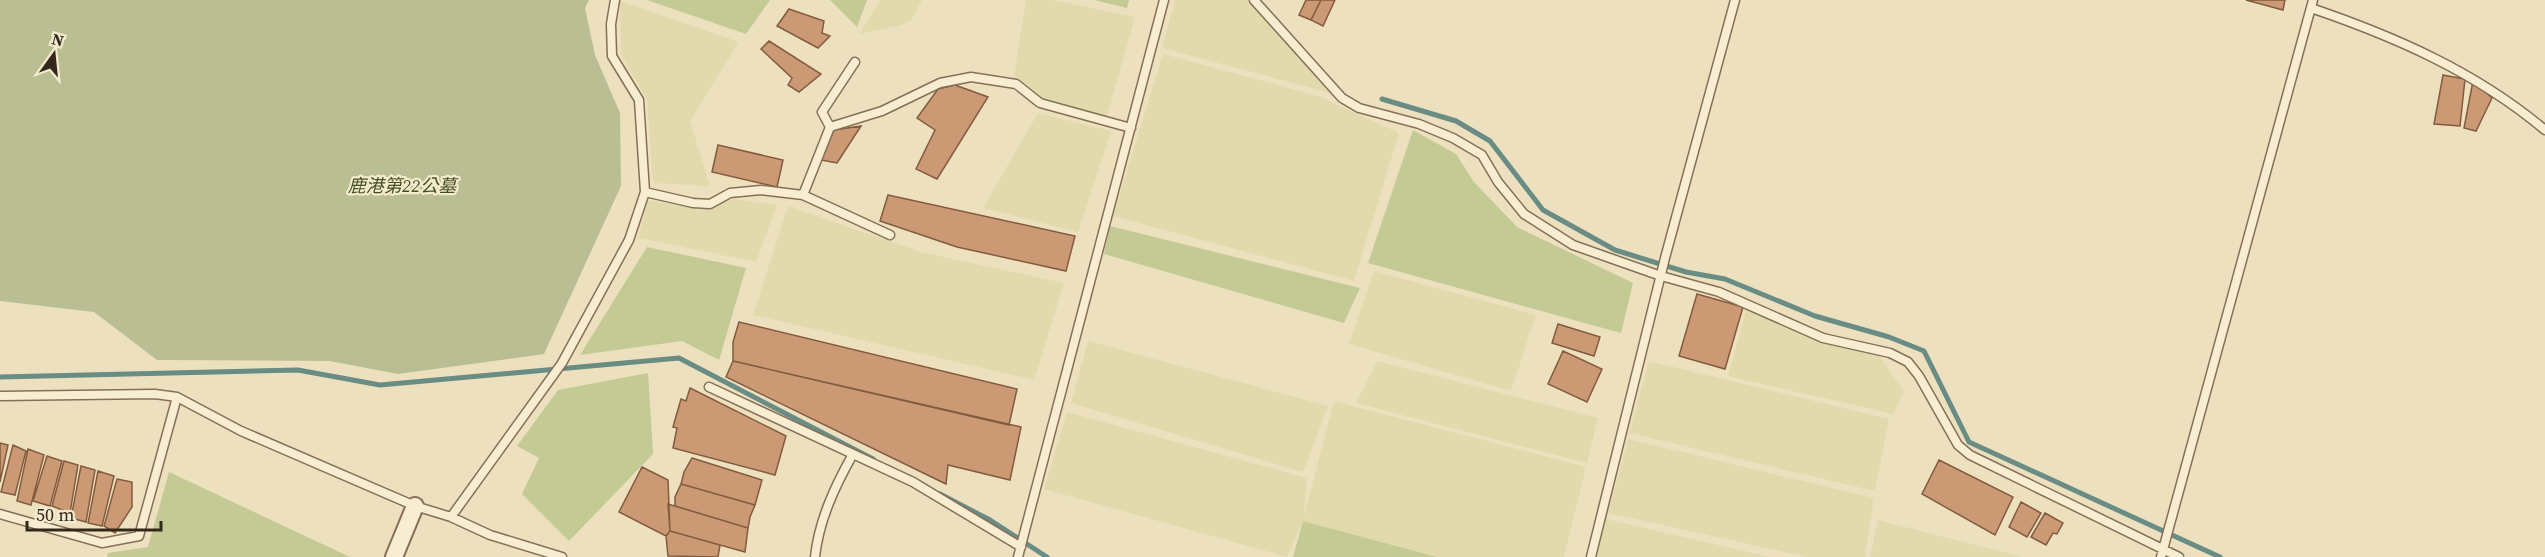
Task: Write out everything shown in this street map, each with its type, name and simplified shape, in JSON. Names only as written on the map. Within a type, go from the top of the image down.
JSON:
[{"type":"street","points":[[394,557],[415,506]]},
{"type":"lane","points":[[451,518],[562,363],[630,240],[645,192],[639,100],[612,56],[610,24],[615,0]]},
{"type":"lane","points":[[1018,557],[1164,0]]},
{"type":"lane","points":[[1254,0],[1342,98],[1359,108],[1419,124],[1453,138],[1482,155],[1498,182],[1524,214],[1546,230],[1573,245],[1661,276],[1719,292],[1823,338],[1890,352],[1908,362],[1919,376],[1958,445],[1970,455],[2162,553],[2179,557]]},
{"type":"lane","points":[[1590,557],[1665,258],[1735,0]]},
{"type":"lane","points":[[2162,553],[2312,4],[2414,48],[2477,80],[2545,130]]},
{"type":"lane","points":[[830,128],[822,112],[855,62]]},
{"type":"lane","points":[[802,195],[830,128],[882,111],[940,83],[970,77],[1016,84],[1040,103],[1131,128]]},
{"type":"lane","points":[[645,192],[693,204],[710,204],[730,193],[760,190],[802,195],[890,235]]},
{"type":"lane","points":[[709,387],[913,482],[1021,547]]},
{"type":"lane","points":[[0,396],[155,394],[177,397],[241,431],[415,506],[490,535],[562,557]]},
{"type":"lane","points":[[0,514],[102,543],[139,536],[177,397]]},
{"type":"lane","points":[[815,557],[817,537],[827,509],[838,480],[853,454]]},
{"type":"shaded area","points":[[880,0],[922,0],[912,19],[902,25],[859,34]]},
{"type":"shaded area","points":[[1026,0],[1052,0],[1135,17],[1107,117],[1040,98],[1014,76]]},
{"type":"shaded area","points":[[1175,0],[1248,0],[1257,6],[1334,94],[1162,48]]},
{"type":"shaded area","points":[[620,1],[739,42],[690,121],[710,186],[653,183],[647,100],[621,55]]},
{"type":"shaded area","points":[[1163,54],[1318,96],[1399,133],[1354,281],[1113,216]]},
{"type":"shaded area","points":[[1038,113],[1111,131],[1078,232],[983,208]]},
{"type":"shaded area","points":[[735,199],[777,205],[756,262],[638,238],[648,200],[700,210]]},
{"type":"shaded area","points":[[788,206],[921,252],[1064,283],[1034,380],[753,315]]},
{"type":"shaded area","points":[[1374,271],[1536,315],[1511,391],[1349,344]]},
{"type":"shaded area","points":[[1747,307],[1878,354],[1904,391],[1893,414],[1728,376]]},
{"type":"shaded area","points":[[1088,341],[1328,406],[1303,472],[1071,403]]},
{"type":"shaded area","points":[[1377,361],[1598,418],[1587,463],[1356,403]]},
{"type":"shaded area","points":[[1649,361],[1889,419],[1875,491],[1629,433]]},
{"type":"shaded area","points":[[1334,401],[1586,467],[1564,557],[1437,557],[1303,521],[1287,557],[1044,489],[1067,412],[1307,478],[1304,516]]},
{"type":"shaded area","points":[[1628,439],[1874,498],[1865,557],[1807,557],[1608,513]]},
{"type":"shaded area","points":[[1606,519],[1770,557],[1597,557]]},
{"type":"shaded area","points":[[1878,520],[2023,557],[1870,557]]},
{"type":"green space","name":"鹿港第22公墓","points":[[0,0],[589,0],[585,8],[595,55],[620,113],[621,186],[544,354],[398,374],[330,361],[157,360],[94,312],[0,301]]},
{"type":"green space","points":[[647,0],[770,0],[746,34]]},
{"type":"green space","points":[[830,0],[867,0],[857,27]]},
{"type":"green space","points":[[1094,0],[1129,0],[1127,8]]},
{"type":"green space","points":[[1413,130],[1456,154],[1474,182],[1517,227],[1633,283],[1621,333],[1368,263]]},
{"type":"green space","points":[[1110,226],[1360,288],[1344,323],[1104,254]]},
{"type":"green space","points":[[647,247],[746,268],[719,360],[682,341],[580,355]]},
{"type":"green space","points":[[648,373],[653,454],[569,541],[522,494],[539,458],[517,446],[558,390]]},
{"type":"green space","points":[[169,472],[350,557],[107,557],[108,553],[148,547]]},
{"type":"green space","points":[[1303,521],[1437,557],[1293,557]]},
{"type":"building","points":[[1306,0],[1321,0],[1311,20],[1299,15]]},
{"type":"building","points":[[1321,0],[1335,0],[1323,26],[1311,20]]},
{"type":"building","points":[[2246,0],[2285,0],[2283,10]]},
{"type":"building","points":[[789,9],[824,21],[822,33],[830,36],[818,48],[777,26]]},
{"type":"building","points":[[769,41],[821,74],[799,92],[788,85],[792,78],[761,49]]},
{"type":"building","points":[[2443,75],[2465,79],[2460,126],[2434,124]]},
{"type":"building","points":[[2473,81],[2492,98],[2476,131],[2464,128]]},
{"type":"building","points":[[955,85],[988,97],[937,179],[916,169],[935,130],[917,118],[938,89]]},
{"type":"building","points":[[861,126],[837,163],[821,160],[834,130]]},
{"type":"building","points":[[718,145],[783,160],[777,187],[712,172]]},
{"type":"building","points":[[888,195],[1075,236],[1066,271],[957,247],[880,221]]},
{"type":"building","points":[[1697,294],[1743,307],[1725,369],[1679,356]]},
{"type":"building","points":[[739,322],[1017,389],[1009,425],[733,361],[733,342]]},
{"type":"building","points":[[1558,324],[1600,337],[1594,356],[1552,343]]},
{"type":"building","points":[[1563,351],[1602,369],[1587,402],[1548,384]]},
{"type":"building","points":[[733,361],[1021,427],[1010,480],[948,465],[946,484],[726,377]]},
{"type":"building","points":[[690,388],[786,436],[775,475],[673,448],[677,428],[673,427],[681,399],[686,401]]},
{"type":"building","points":[[0,443],[8,445],[0,482]]},
{"type":"building","points":[[13,445],[26,451],[15,495],[1,492]]},
{"type":"building","points":[[28,449],[44,455],[31,505],[17,501]]},
{"type":"building","points":[[47,456],[62,461],[50,506],[33,501]]},
{"type":"building","points":[[692,458],[762,480],[755,505],[681,484],[684,472]]},
{"type":"building","points":[[1939,460],[2013,497],[1995,535],[1922,494]]},
{"type":"building","points":[[64,461],[78,465],[70,513],[52,506]]},
{"type":"building","points":[[81,466],[95,470],[86,522],[71,518]]},
{"type":"building","points":[[642,467],[668,480],[670,531],[666,536],[619,512]]},
{"type":"building","points":[[98,471],[114,476],[102,526],[88,523]]},
{"type":"building","points":[[117,479],[132,482],[132,507],[115,533],[104,526]]},
{"type":"building","points":[[681,484],[755,505],[748,528],[675,506],[675,497]]},
{"type":"building","points":[[2021,502],[2041,513],[2027,537],[2009,527]]},
{"type":"building","points":[[668,504],[748,528],[745,552],[670,531]]},
{"type":"building","points":[[2045,513],[2063,523],[2057,534],[2053,533],[2046,545],[2031,537]]},
{"type":"building","points":[[670,531],[720,545],[718,557],[668,556],[666,536]]},
{"type":"waterway","points":[[1382,99],[1456,121],[1490,141],[1543,210],[1615,250],[1686,272],[1725,279],[1815,316],[1889,337],[1924,351],[1969,442],[2220,557]]},
{"type":"waterway","points":[[0,377],[298,370],[380,385],[679,358],[873,459]]},
{"type":"waterway","points":[[940,494],[990,520],[1047,557]]}]
